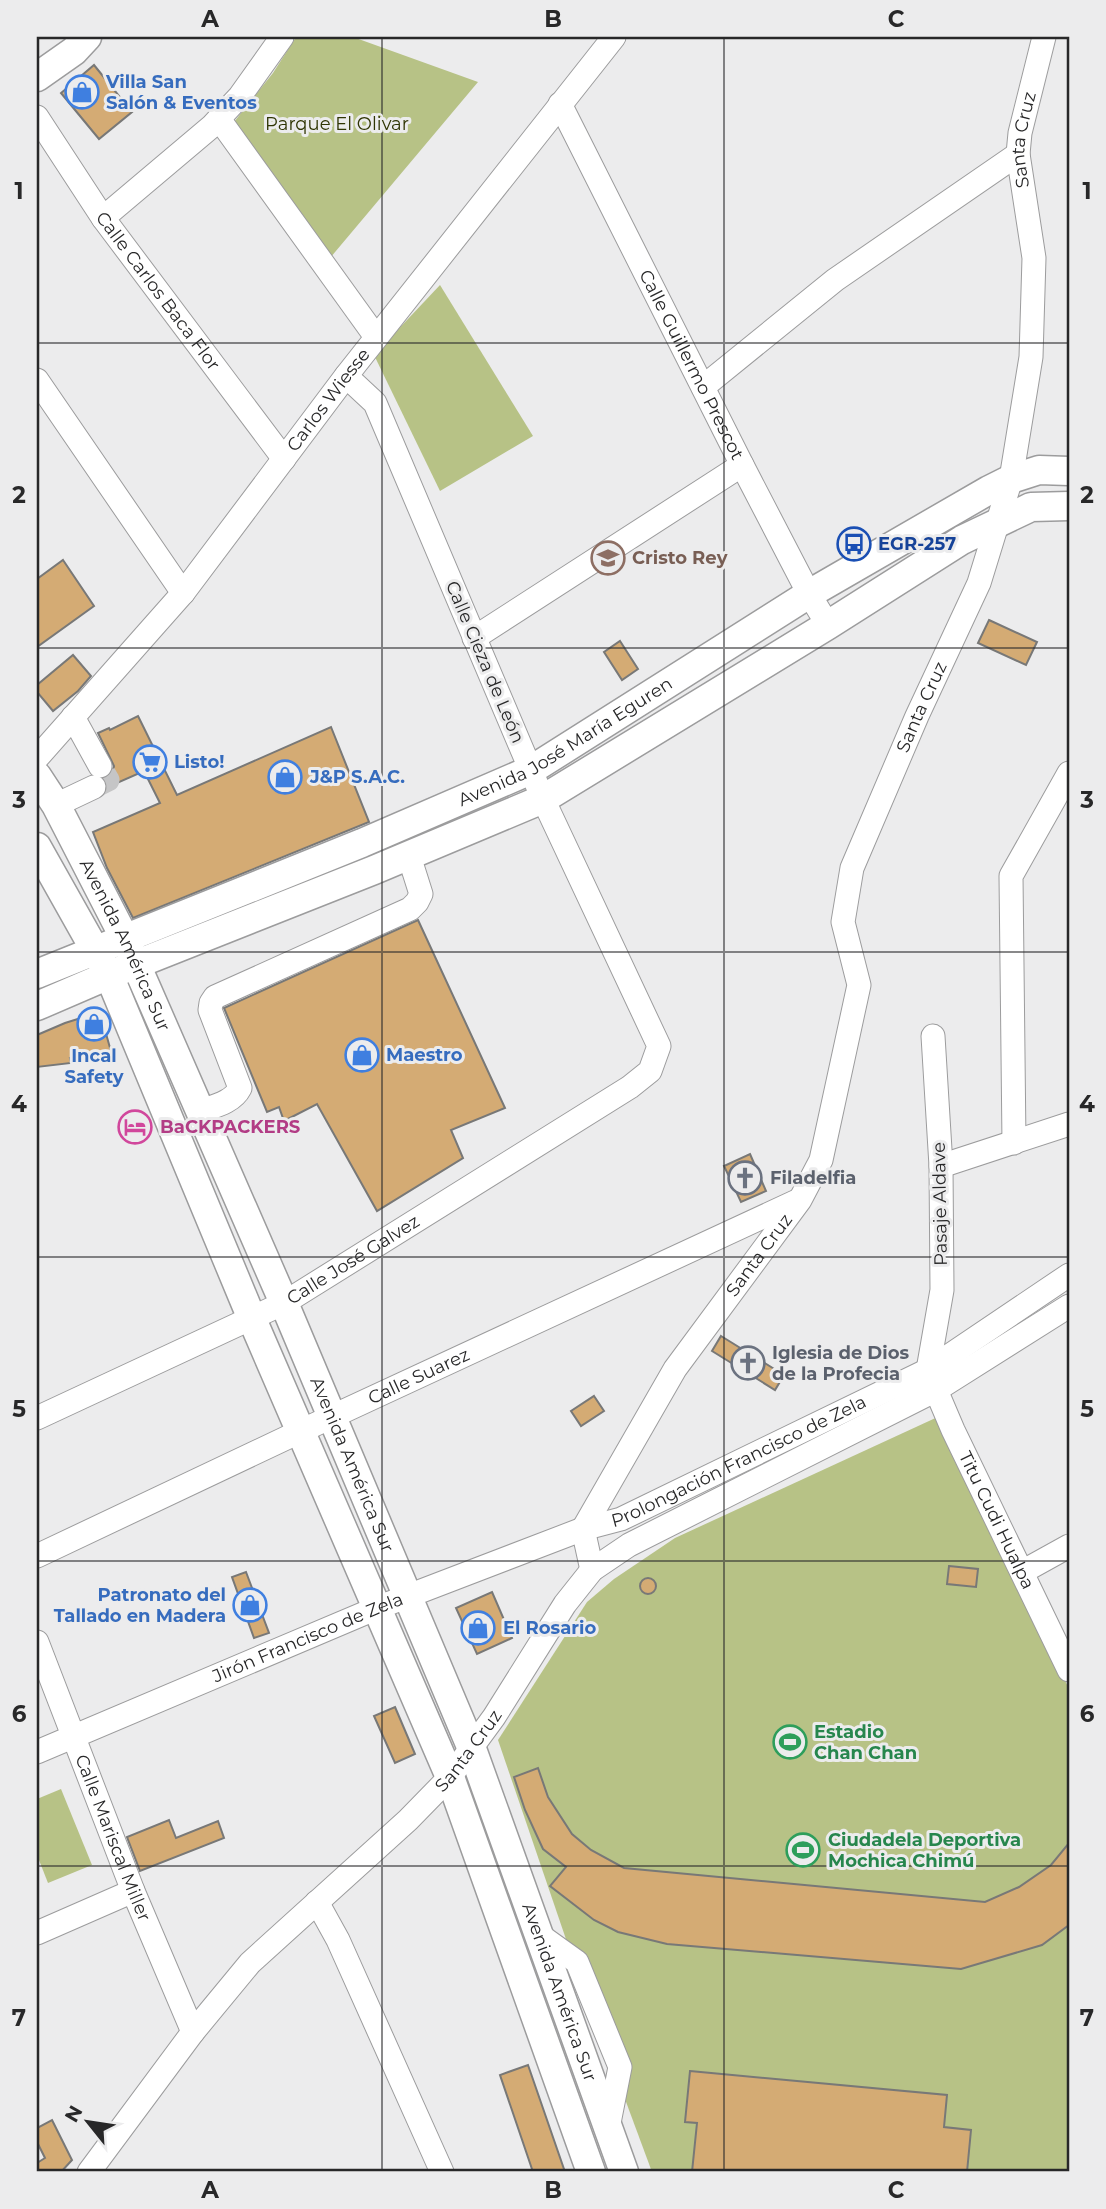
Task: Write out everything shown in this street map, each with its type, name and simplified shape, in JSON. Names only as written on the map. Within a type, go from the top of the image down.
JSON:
[{"type":"main road","points":[[37,77],[74,51],[87,37]]},
{"type":"main road","name":"Avenida José María Eguren","points":[[37,974],[531,771],[809,594],[989,490],[1039,470],[1069,471]]},
{"type":"main road","name":"Avenida José María Eguren","points":[[37,1006],[543,799],[962,540],[1031,507],[1069,506]]},
{"type":"main road","name":"Avenida América Sur","points":[[37,776],[43,789],[56,805],[137,965],[408,1596],[472,1749],[624,2172]]},
{"type":"main road","points":[[362,842],[374,870]]},
{"type":"main road","name":"Avenida América Sur","points":[[37,847],[109,975],[252,1319],[450,1777],[591,2172]]},
{"type":"main road","points":[[165,1105],[196,1102]]},
{"type":"street","points":[[103,218],[219,119],[240,96],[282,37]]},
{"type":"street","name":"Santa Cruz","points":[[583,1529],[675,1369],[800,1200],[821,1160],[859,985],[843,922],[852,868],[917,716],[979,583],[1010,480],[1031,357],[1034,258],[1018,154],[1020,133],[1044,37]]},
{"type":"street","name":"Carlos Wiesse","points":[[37,758],[183,593],[376,337],[561,104],[603,40]]},
{"type":"street","name":"Calle Guillermo Prescot","points":[[561,104],[742,465],[828,625]]},
{"type":"street","name":"Calle Carlos Baca Flor","points":[[37,117],[103,218],[284,459]]},
{"type":"street","points":[[219,119],[376,337]]},
{"type":"street","points":[[703,387],[835,280],[1018,154]]},
{"type":"street","name":"Calle Cieza de León","points":[[346,376],[375,403],[543,799],[659,1046],[650,1071]]},
{"type":"street","points":[[37,380],[183,593]]},
{"type":"street","points":[[474,638],[742,465]]},
{"type":"street","points":[[56,805],[97,776],[74,716]]},
{"type":"street","points":[[1014,1143],[1012,876],[1069,773]]},
{"type":"street","points":[[196,1102],[224,1103],[237,1094],[240,1088],[210,1010],[215,997],[410,909],[421,894],[409,856]]},
{"type":"street","name":"Pasaje Aldave","points":[[932,1380],[942,1290],[941,1166],[933,1036]]},
{"type":"street","name":"Calle José Galvez","points":[[37,1418],[284,1303],[630,1087],[650,1071]]},
{"type":"street","points":[[941,1166],[1069,1124]]},
{"type":"street","name":"Calle Suarez","points":[[37,1556],[800,1200]]},
{"type":"street","name":"Prolongación Francisco de Zela","points":[[583,1529],[621,1519],[932,1380],[1069,1276]]},
{"type":"street","name":"Prolongación Francisco de Zela","points":[[592,1570],[629,1545],[1069,1306]]},
{"type":"street","name":"Titu Cudi Hualpa","points":[[932,1380],[1069,1670]]},
{"type":"street","points":[[583,1529],[592,1570]]},
{"type":"street","name":"Jirón Francisco de Zela","points":[[37,1752],[377,1608],[583,1529]]},
{"type":"street","points":[[1022,1572],[1069,1546]]},
{"type":"street","name":"Santa Cruz","points":[[89,2172],[192,2032],[250,1963],[408,1820],[450,1777],[495,1717],[565,1604],[592,1570]]},
{"type":"street","name":"Calle Mariscal Miller","points":[[37,1642],[133,1891],[192,2032]]},
{"type":"street","points":[[37,1933],[133,1891]]},
{"type":"street","points":[[317,1902],[338,1940],[442,2172]]},
{"type":"green space","name":"Parque El Olivar","points":[[296,37],[353,37],[478,82],[325,264],[234,122],[273,73]]},
{"type":"green space","points":[[440,285],[533,436],[440,491],[374,355]]},
{"type":"green space","name":"Ciudadela Deportiva Mochica Chimú","points":[[942,1415],[1069,1689],[1069,2172],[652,2172],[569,1948],[498,1740],[587,1602],[614,1579],[675,1538]]},
{"type":"green space","points":[[61,1789],[92,1865],[48,1883],[37,1855],[37,1799]]},
{"type":"building","points":[[94,65],[132,112],[99,139],[61,93]]},
{"type":"building","points":[[63,560],[94,606],[37,647],[37,579]]},
{"type":"building","points":[[989,620],[1037,642],[1026,665],[978,643]]},
{"type":"building","points":[[620,641],[638,669],[622,680],[604,652]]},
{"type":"building","points":[[73,655],[91,676],[78,691],[53,711],[37,692],[37,685]]},
{"type":"building","name":"J&P S.A.C.","points":[[138,716],[177,795],[331,727],[369,822],[133,918],[107,868],[93,832],[160,803],[144,771],[108,787],[105,779],[112,774],[114,766],[98,733]]},
{"type":"building","name":"Maestro","points":[[418,920],[505,1108],[451,1130],[463,1158],[377,1211],[317,1104],[284,1121],[279,1107],[267,1112],[224,1008]]},
{"type":"building","points":[[100,1012],[112,1055],[70,1058],[71,1063],[37,1067],[37,1035]]},
{"type":"building","name":"Filadelfia","points":[[750,1154],[766,1191],[741,1202],[724,1166]]},
{"type":"building","name":"Iglesia de Dios de la Profecia","points":[[721,1336],[784,1375],[775,1390],[712,1351]]},
{"type":"building","points":[[594,1396],[604,1411],[581,1426],[571,1411]]},
{"type":"building","points":[[949,1566],[978,1569],[976,1587],[947,1584]]},
{"type":"building","name":"Patronato del Tallado en Madera","points":[[246,1572],[269,1633],[254,1638],[232,1577]]},
{"type":"building","points":[[645,1578],[651,1578],[656,1586],[654,1592],[645,1594],[640,1589],[640,1583]]},
{"type":"building","points":[[492,1592],[512,1638],[477,1654],[456,1608]]},
{"type":"building","points":[[395,1707],[415,1754],[395,1763],[374,1716]]},
{"type":"building","points":[[538,1768],[548,1797],[572,1834],[591,1850],[624,1868],[985,1902],[1019,1887],[1051,1865],[1069,1843],[1069,1925],[1042,1945],[961,1969],[667,1944],[618,1932],[594,1920],[550,1886],[566,1867],[543,1849],[525,1810],[514,1777]]},
{"type":"building","points":[[169,1820],[176,1838],[218,1821],[224,1838],[140,1871],[127,1837]]},
{"type":"building","points":[[528,2065],[565,2172],[533,2172],[500,2075]]},
{"type":"building","points":[[690,2071],[947,2095],[944,2127],[971,2130],[967,2172],[692,2172],[697,2123],[685,2122]]},
{"type":"building","points":[[52,2120],[72,2160],[61,2172],[37,2172],[37,2163],[45,2158],[37,2142],[37,2128]]},
{"type":"tunnel","points":[[94,787],[108,780],[100,766]]},
{"type":"place","name":"Villa San Salón & Eventos","points":[[82,92]]},
{"type":"place","name":"EGR-257","points":[[854,544]]},
{"type":"place","name":"Cristo Rey","points":[[608,558]]},
{"type":"place","name":"Listo!","points":[[150,762]]},
{"type":"place","name":"J&P S.A.C.","points":[[285,777]]},
{"type":"place","name":"Incal Safety","points":[[94,1024]]},
{"type":"place","name":"Maestro","points":[[362,1055]]},
{"type":"place","name":"BaCKPACKERS","points":[[135,1127]]},
{"type":"place","name":"Filadelfia","points":[[745,1178]]},
{"type":"place","name":"Iglesia de Dios de la Profecia","points":[[748,1363]]},
{"type":"place","name":"Patronato del Tallado en Madera","points":[[250,1605]]},
{"type":"place","name":"El Rosario","points":[[478,1628]]},
{"type":"place","name":"Estadio Chan Chan","points":[[790,1742]]},
{"type":"place","name":"Ciudadela Deportiva Mochica Chimú","points":[[803,1850]]}]
